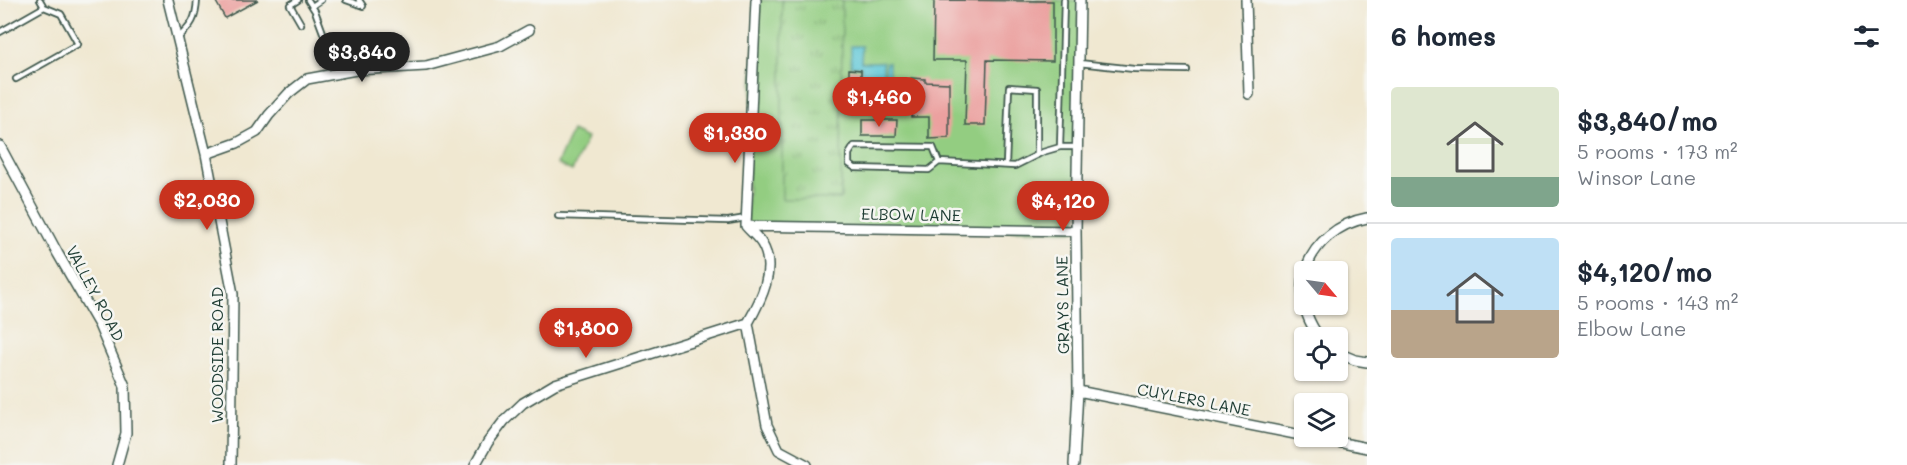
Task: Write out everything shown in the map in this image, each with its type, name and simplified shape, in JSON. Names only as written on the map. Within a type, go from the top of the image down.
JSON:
[{"type":"street","name":"WOODSIDE ROAD","points":[[168,0],[176,40],[206,154],[233,294],[231,465]]},
{"type":"street","points":[[756,0],[746,222],[761,243],[768,258],[764,292],[748,323],[766,425],[779,450],[807,465]]},
{"type":"street","name":"GRAYS LANE","points":[[1072,463],[1078,391],[1076,231],[1080,0]]},
{"type":"street","points":[[1246,0],[1249,94]]},
{"type":"street","points":[[206,154],[237,143],[257,132],[289,93],[307,79],[338,72],[426,66],[500,46],[529,30]]},
{"type":"street","name":"VALLEY ROAD","points":[[0,146],[99,325],[125,386],[126,433],[117,465]]},
{"type":"street","points":[[1310,261],[1314,251],[1330,234],[1367,218]]},
{"type":"street","name":"ELBOW LANE","points":[[746,222],[1076,231]]},
{"type":"street","points":[[476,465],[488,442],[504,421],[523,404],[555,384],[748,323]]},
{"type":"street","points":[[1348,357],[1367,362]]},
{"type":"street","name":"CUYLERS LANE","points":[[1078,391],[1294,433]]},
{"type":"street","name":"CUYLERS LANE","points":[[1348,444],[1367,448]]},
{"type":"lane","points":[[16,78],[78,44],[61,14],[44,7],[40,0]]},
{"type":"lane","points":[[176,40],[189,28],[196,16],[197,0]]},
{"type":"lane","points":[[298,0],[289,3],[301,24]]},
{"type":"lane","points":[[308,0],[338,72]]},
{"type":"lane","points":[[312,6],[321,0]]},
{"type":"lane","points":[[346,0],[363,6],[359,0]]},
{"type":"lane","points":[[1060,147],[1064,0]]},
{"type":"lane","points":[[0,32],[44,7]]},
{"type":"lane","points":[[1079,63],[1134,69],[1187,70]]},
{"type":"lane","points":[[1006,165],[1009,87],[1037,89],[1037,155]]},
{"type":"lane","points":[[939,162],[933,147],[854,146],[849,154],[849,164],[855,168],[929,170],[939,162],[1015,166],[1060,147],[1078,147]]},
{"type":"lane","points":[[558,216],[746,222]]},
{"type":"green space","points":[[756,0],[1079,0],[1076,231],[746,226]]},
{"type":"green space","points":[[782,0],[842,0],[841,199],[782,199]]},
{"type":"green space","points":[[572,131],[587,138],[572,171],[557,164]]},
{"type":"water","points":[[851,46],[862,46],[861,62],[883,62],[883,84],[885,83],[886,62],[889,62],[889,89],[883,87],[882,97],[861,97],[862,105],[856,104],[857,89],[861,89],[861,66],[851,66]]},
{"type":"building","points":[[215,0],[258,0],[225,18]]},
{"type":"building","points":[[934,0],[1053,1],[1053,61],[987,60],[985,125],[965,125],[967,60],[933,60]]},
{"type":"building","points":[[849,69],[861,70],[861,89],[849,89]]},
{"type":"building","points":[[911,78],[925,79],[925,82],[949,83],[949,138],[929,139],[929,117],[911,117]]},
{"type":"building","points":[[862,120],[897,120],[896,136],[862,136]]}]
